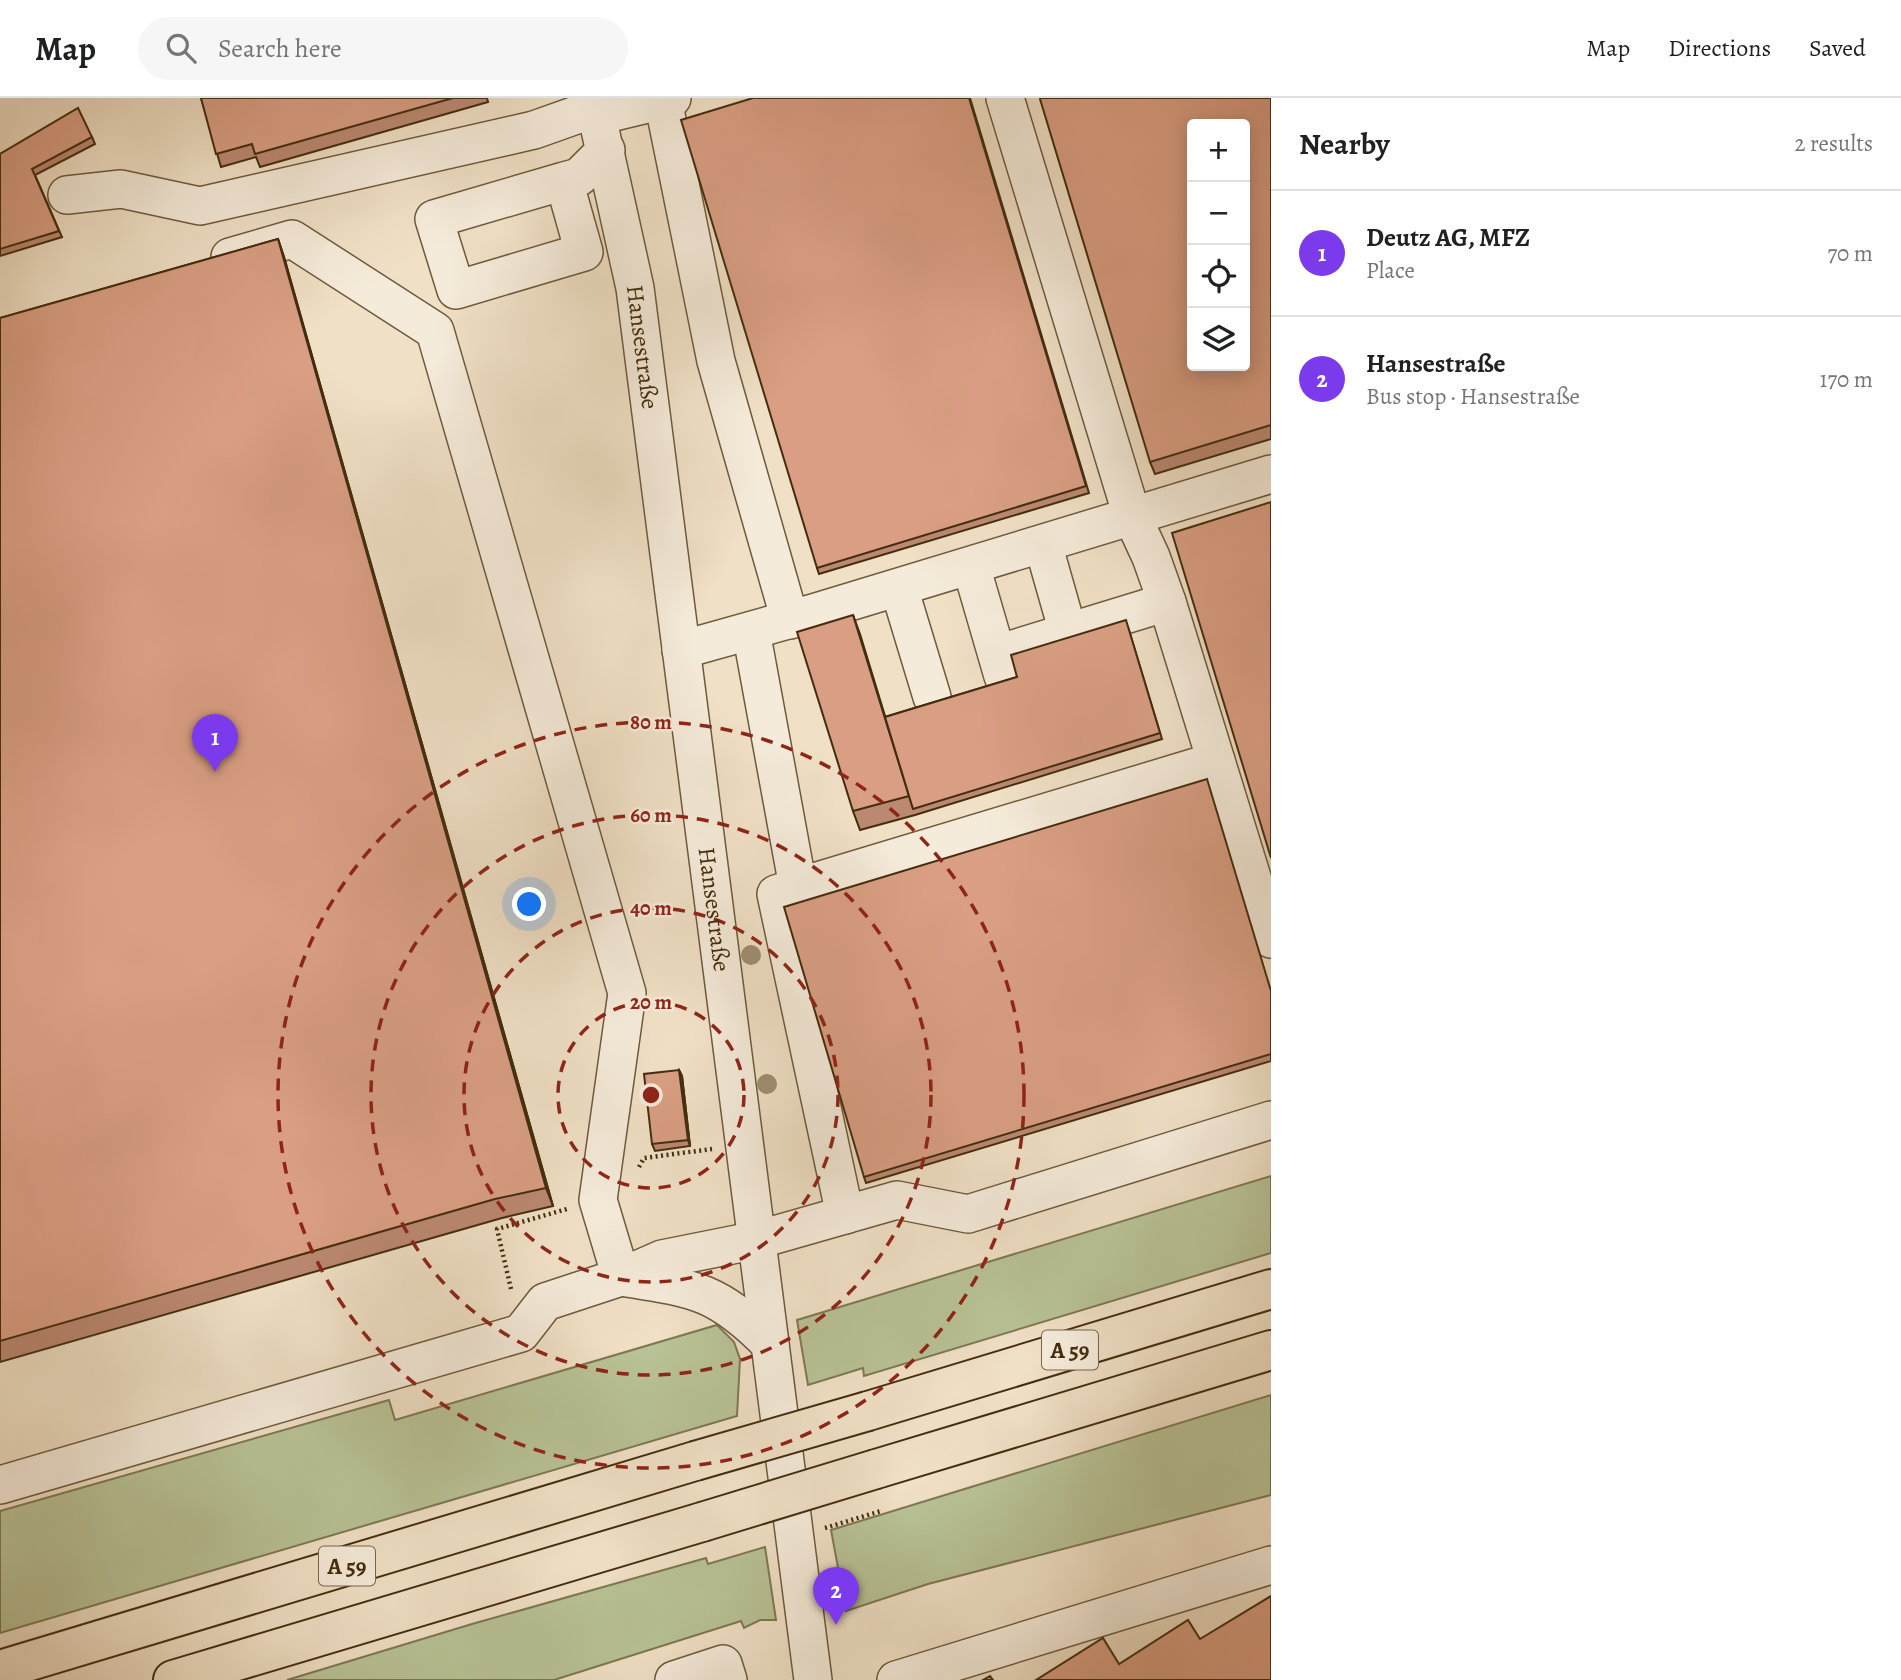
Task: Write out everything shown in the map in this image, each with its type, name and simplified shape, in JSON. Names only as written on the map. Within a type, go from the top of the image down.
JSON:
[{"type":"highway","name":"A 59","points":[[0,1670],[1271,1289]]},
{"type":"highway","name":"A 59","points":[[173,1680],[1271,1350]]},
{"type":"street","points":[[67,195],[121,189],[200,206],[534,130],[596,107],[668,99],[716,361],[790,620]]},
{"type":"street","points":[[1010,101],[1132,516],[1151,557],[1167,602],[1271,939]]},
{"type":"street","name":"Hansestraße","points":[[596,107],[635,288],[813,1680]]},
{"type":"street","points":[[564,181],[579,177],[607,150]]},
{"type":"street","points":[[199,266],[292,239],[435,331],[627,993],[598,1200],[621,1277]]},
{"type":"street","points":[[681,650],[790,620],[1271,474]]},
{"type":"street","points":[[1042,544],[1068,632]]},
{"type":"street","points":[[971,566],[1000,666],[1068,632],[1167,602]]},
{"type":"street","points":[[899,587],[932,697]]},
{"type":"street","points":[[751,631],[798,887]]},
{"type":"street","points":[[845,1215],[775,894],[1216,761]]},
{"type":"street","points":[[0,1485],[521,1333],[545,1302],[621,1277],[662,1259],[757,1240],[897,1200],[968,1214],[1271,1120]]},
{"type":"street","points":[[621,1277],[681,1286],[714,1298],[744,1318],[770,1344]]},
{"type":"street","points":[[896,1680],[1271,1565]]},
{"type":"street","points":[[674,1680],[723,1664],[728,1680]]},
{"type":"path","points":[[827,1527],[881,1511]]},
{"type":"green space","points":[[1271,1176],[1271,1253],[864,1376],[863,1368],[808,1385],[797,1320]]},
{"type":"green space","points":[[717,1325],[734,1342],[740,1359],[737,1416],[0,1633],[0,1511],[389,1400],[395,1420]]},
{"type":"green space","points":[[1271,1395],[1271,1495],[928,1584],[846,1611],[831,1530]]},
{"type":"green space","points":[[765,1547],[776,1620],[760,1620],[744,1628],[741,1621],[554,1680],[287,1680],[706,1558],[708,1564]]},
{"type":"building","points":[[201,98],[453,98],[255,154],[252,144],[216,154]]},
{"type":"building","points":[[753,98],[969,98],[1086,486],[817,568],[681,120]]},
{"type":"building","points":[[1271,98],[1271,425],[1150,462],[1040,99]]},
{"type":"building","points":[[78,108],[92,137],[32,169],[59,231],[0,249],[0,154]]},
{"type":"building","points":[[278,239],[546,1188],[495,1199],[0,1341],[0,318]]},
{"type":"building","points":[[1271,502],[1271,858],[1172,533]]},
{"type":"building","points":[[853,615],[909,796],[853,811],[797,632]]},
{"type":"building","points":[[1126,620],[1160,733],[913,809],[885,717],[1017,677],[1011,655]]},
{"type":"building","points":[[1207,779],[1271,991],[1271,1054],[864,1177],[784,907]]},
{"type":"building","points":[[679,1070],[688,1140],[652,1144],[644,1074]]},
{"type":"building","points":[[1271,1596],[1271,1680],[1036,1680],[1103,1638],[1119,1664],[1188,1620],[1200,1639]]},
{"type":"place","name":"Deutz AG, MFZ","points":[[215,772]]},
{"type":"place","name":"Hansestraße","points":[[836,1625]]}]
